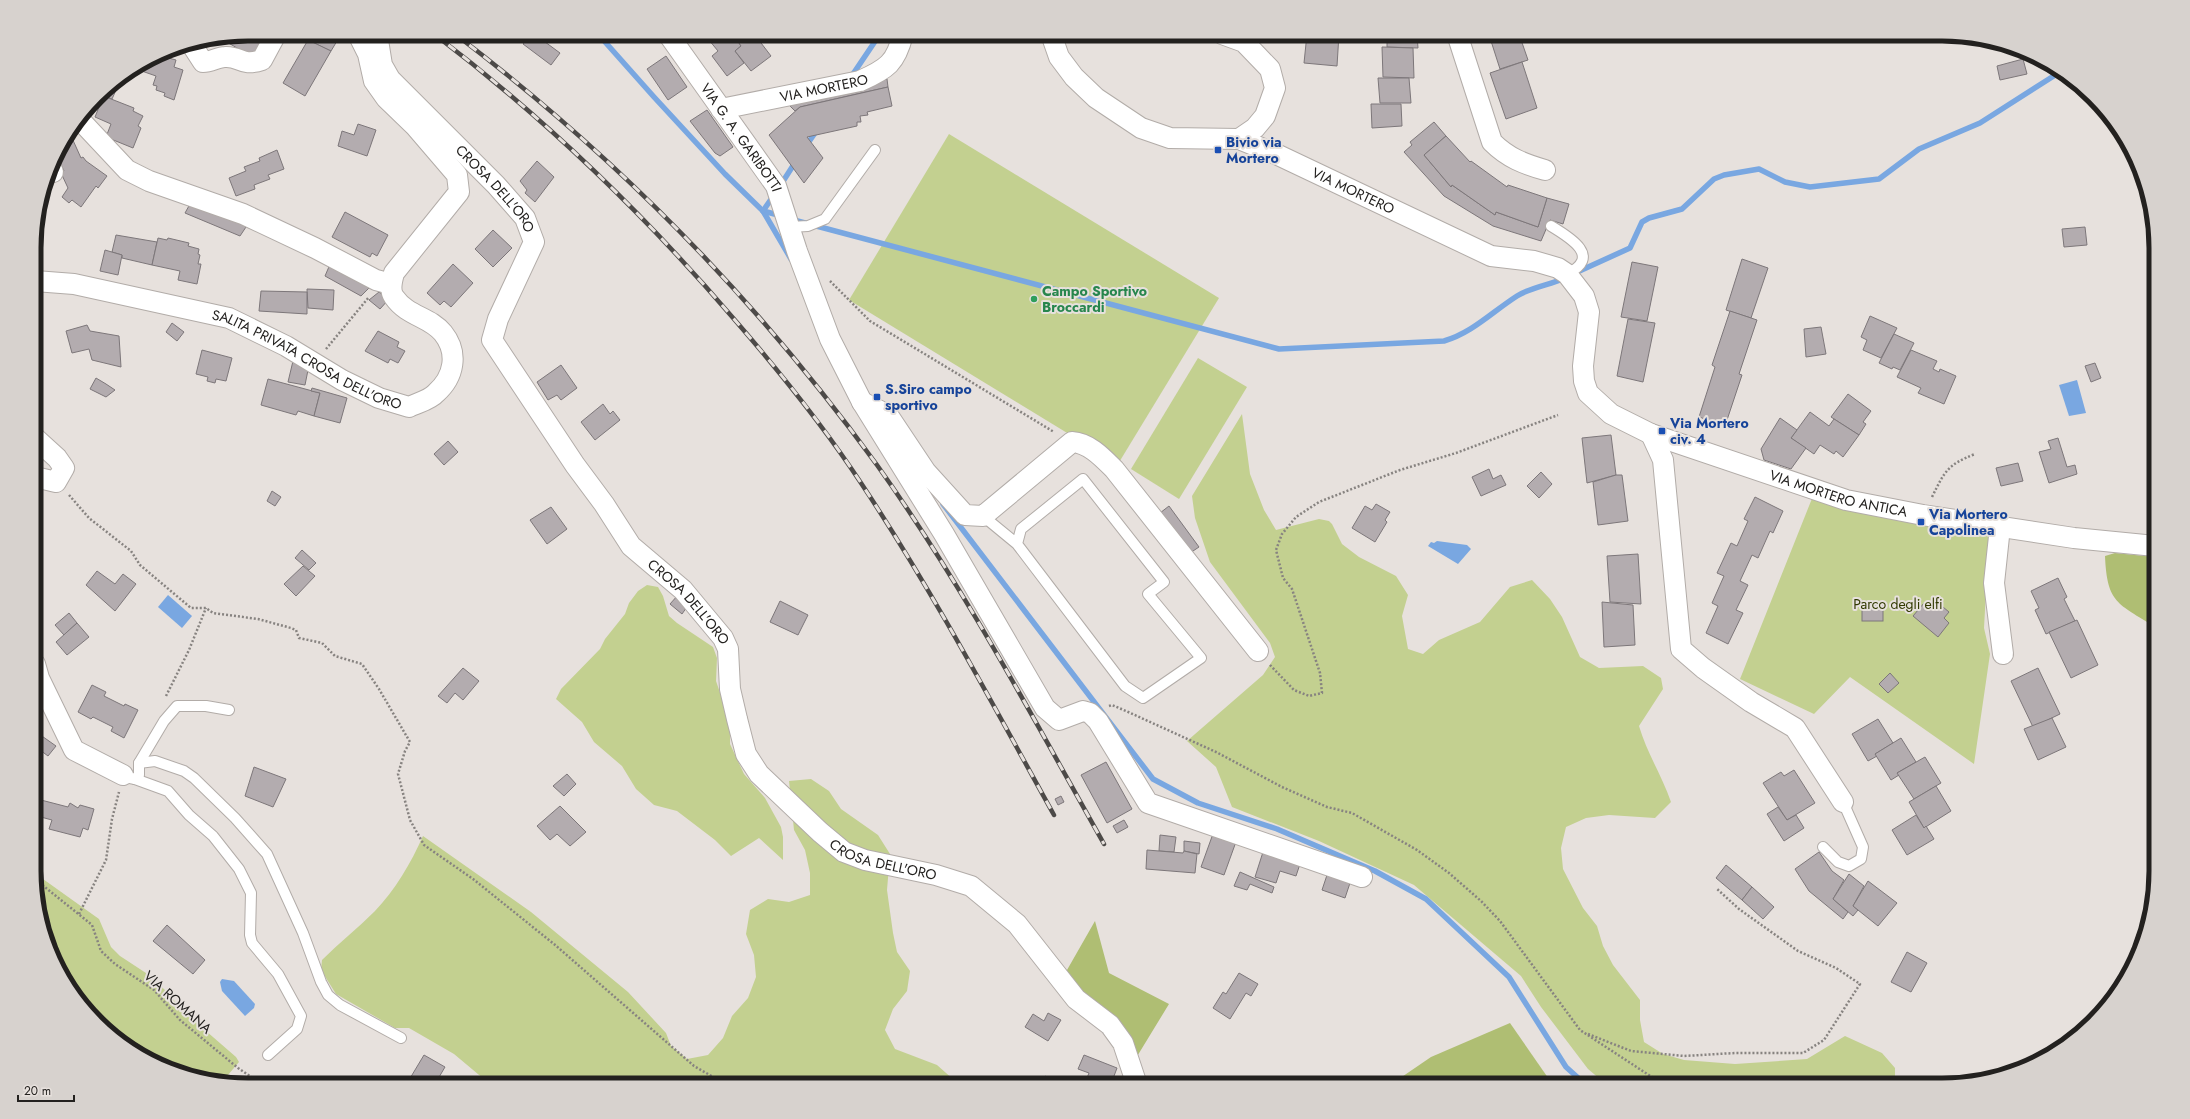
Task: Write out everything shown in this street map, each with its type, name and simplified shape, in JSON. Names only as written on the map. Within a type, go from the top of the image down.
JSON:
[{"type":"street","points":[[194,48],[204,62],[212,62],[225,56],[251,64],[262,60],[272,41]]},
{"type":"street","points":[[83,123],[127,170],[149,181],[243,214],[387,283],[459,192],[457,175],[415,126],[386,98],[374,81],[368,54],[362,41]]},
{"type":"street","name":"CROSA DELL'ORO","points":[[378,41],[382,65],[390,79],[496,185],[525,218],[534,242],[498,319],[492,340],[631,546],[683,590],[723,638],[728,648],[730,689],[742,740],[746,754],[759,774],[844,852],[865,860],[936,875],[971,886],[1017,924],[1076,998],[1110,1025],[1123,1043],[1135,1078]]},
{"type":"street","name":"VIA G. A. GARIBOTTI","points":[[673,41],[776,186],[797,251],[830,339],[862,402],[944,534],[1045,708],[1059,720],[1083,711],[1090,713]]},
{"type":"street","name":"VIA MORTERO","points":[[722,109],[860,81],[878,73],[891,64],[899,51],[901,41]]},
{"type":"street","name":"VIA MORTERO","points":[[1053,41],[1059,57],[1074,77],[1096,98],[1141,128],[1170,138],[1239,139],[1276,154],[1491,256],[1534,261],[1558,268],[1567,274],[1584,296],[1589,312],[1583,366],[1584,381],[1588,393]]},
{"type":"street","points":[[1239,139],[1255,128],[1265,116],[1275,88],[1270,69],[1244,42],[1241,41]]},
{"type":"street","points":[[1459,41],[1492,142],[1504,154],[1523,164],[1545,170]]},
{"type":"street","name":"SALITA PRIVATA CROSA DELL'ORO","points":[[41,281],[74,284],[229,318],[286,346],[342,380],[379,398],[409,407],[436,394],[449,376],[454,354],[443,333],[426,320],[406,311],[393,295],[387,283]]},
{"type":"street","name":"VIA MORTERO ANTICA","points":[[1588,393],[1611,414],[1651,434],[1846,500],[1923,515],[2000,527],[2074,538],[2149,545]]},
{"type":"street","points":[[862,402],[888,415],[926,472],[965,515],[983,516],[1072,442],[1080,443],[1093,450],[1114,469],[1258,651]]},
{"type":"street","points":[[1651,434],[1663,460],[1681,649],[1703,668],[1739,694],[1795,728],[1843,802]]},
{"type":"street","points":[[41,444],[64,468],[56,482],[41,478]]},
{"type":"street","points":[[2000,527],[1994,583],[2003,654]]},
{"type":"street","points":[[41,682],[74,750],[129,777]]},
{"type":"street","points":[[1090,713],[1098,721],[1148,803],[1362,877]]},
{"type":"lane","points":[[790,227],[808,226],[825,219],[875,150]]},
{"type":"lane","points":[[1551,226],[1571,238],[1580,248],[1583,256],[1581,264],[1576,270],[1567,274]]},
{"type":"lane","points":[[983,516],[1017,544],[1125,686],[1143,698],[1201,658],[1148,594],[1164,582],[1083,479],[1021,530],[1017,544]]},
{"type":"lane","points":[[129,777],[139,775],[139,763],[164,720],[177,706],[206,706],[230,710]]},
{"type":"lane","points":[[139,763],[155,761],[184,771],[194,778],[235,818],[267,854],[303,933],[320,982],[328,995],[340,1005],[401,1038]]},
{"type":"lane","points":[[129,777],[168,791],[188,815],[213,836],[239,869],[252,893],[250,935],[252,943],[278,974],[301,1016],[297,1029],[268,1055]]},
{"type":"lane","points":[[1823,847],[1838,862],[1849,866],[1861,859],[1864,847],[1843,802]]},
{"type":"path","points":[[826,277],[870,321],[1072,442]]},
{"type":"path","points":[[314,363],[387,283]]},
{"type":"path","points":[[1258,651],[1277,674],[1294,690],[1309,696],[1322,693],[1320,673],[1292,589],[1282,578],[1276,550],[1282,534],[1296,517],[1318,502],[1400,470],[1456,453],[1558,415]]},
{"type":"path","points":[[1923,515],[1945,471],[1959,460],[1974,454]]},
{"type":"path","points":[[56,482],[89,518],[131,551],[140,565],[191,608],[206,608],[213,613],[253,618],[291,628],[296,630],[299,638],[322,643],[335,656],[362,664],[379,689],[410,742],[401,761],[398,774],[410,820],[424,845],[473,879],[554,944],[694,1066],[715,1078]]},
{"type":"path","points":[[1090,713],[1112,705],[1216,752],[1282,787],[1327,807],[1352,814],[1417,850],[1464,886],[1500,921],[1580,1030],[1653,1078]]},
{"type":"path","name":"VIA ROMANA","points":[[41,884],[92,925],[101,951],[115,964],[154,990],[180,1020],[238,1068],[253,1078]]},
{"type":"path","points":[[1580,1030],[1631,1051],[1684,1056],[1735,1053],[1803,1053],[1824,1040],[1860,984],[1836,968],[1798,951],[1739,909],[1716,888]]},
{"type":"path","points":[[745,1078],[764,1078]]},
{"type":"green space","name":"Campo Sportivo Broccardi","points":[[949,134],[1219,298],[1118,464],[849,300]]},
{"type":"green space","points":[[1198,358],[1247,387],[1179,499],[1131,469]]},
{"type":"green space","points":[[1242,414],[1250,474],[1264,510],[1276,530],[1319,519],[1329,521],[1342,544],[1359,557],[1396,576],[1408,595],[1402,616],[1408,649],[1423,654],[1439,640],[1480,622],[1510,587],[1532,580],[1550,599],[1562,617],[1580,657],[1599,668],[1643,666],[1661,678],[1663,689],[1639,726],[1646,746],[1671,802],[1655,818],[1609,815],[1586,818],[1566,827],[1561,848],[1563,869],[1583,908],[1597,926],[1603,946],[1613,965],[1640,1000],[1640,1020],[1644,1042],[1663,1054],[1684,1060],[1735,1064],[1807,1059],[1845,1036],[1882,1053],[1895,1068],[1895,1078],[1599,1078],[1588,1069],[1541,1007],[1521,976],[1414,885],[1319,841],[1232,807],[1216,767],[1187,741],[1263,675],[1275,657],[1270,643],[1210,562],[1195,518],[1192,496]]},
{"type":"green space","name":"Parco degli elfi","points":[[1813,496],[1980,529],[1989,537],[1984,628],[1990,654],[1974,764],[1850,677],[1814,714],[1740,679]]},
{"type":"green space","points":[[2115,553],[2149,556],[2149,623],[2123,607],[2112,593],[2108,584],[2105,556]]},
{"type":"green space","points":[[647,585],[658,587],[663,596],[669,616],[713,647],[717,658],[716,681],[730,722],[730,744],[744,774],[765,798],[781,827],[783,837],[783,860],[759,838],[731,856],[715,840],[677,811],[654,805],[636,789],[622,766],[594,742],[582,722],[556,699],[561,689],[600,649],[605,639],[625,614],[629,603],[638,591]]},
{"type":"green space","points":[[811,779],[829,791],[841,809],[878,835],[890,854],[887,890],[893,933],[897,952],[910,971],[907,991],[893,1009],[885,1030],[895,1049],[937,1065],[952,1078],[483,1078],[454,1054],[409,1028],[395,1028],[336,994],[321,970],[322,960],[375,911],[396,885],[408,866],[423,836],[531,912],[628,992],[666,1033],[671,1046],[687,1059],[708,1055],[723,1038],[732,1016],[748,998],[756,977],[754,955],[746,934],[750,910],[768,899],[789,902],[810,895],[810,873],[805,850],[794,830],[789,781]]},
{"type":"green space","points":[[41,878],[99,919],[111,947],[120,956],[149,975],[167,992],[183,1011],[236,1057],[239,1062],[226,1077],[195,1071],[157,1057],[133,1043],[112,1027],[84,997],[62,962],[48,924]]},
{"type":"green space","points":[[1095,921],[1109,973],[1169,1004],[1133,1063],[1063,977]]},
{"type":"green space","points":[[1510,1023],[1548,1078],[1400,1078],[1431,1057]]},
{"type":"water","points":[[2077,380],[2086,413],[2069,416],[2059,385]]},
{"type":"water","points":[[1437,541],[1467,545],[1471,549],[1458,564],[1428,546],[1431,542],[1434,543]]},
{"type":"water","points":[[168,595],[192,616],[182,628],[158,607]]},
{"type":"water","points":[[222,979],[234,981],[255,1004],[254,1008],[245,1016],[222,991],[220,982]]},
{"type":"building","points":[[266,41],[256,59],[227,42]]},
{"type":"building","points":[[307,41],[331,51],[305,96],[283,83]]},
{"type":"building","points":[[310,41],[337,41],[331,51]]},
{"type":"building","points":[[526,41],[544,41],[560,53],[551,65],[523,44]]},
{"type":"building","points":[[710,41],[738,41],[741,46],[735,51],[744,63],[727,76],[712,56],[718,51]]},
{"type":"building","points":[[738,41],[760,41],[771,56],[751,71],[735,51],[741,46]]},
{"type":"building","points":[[1306,41],[1339,41],[1337,66],[1304,63]]},
{"type":"building","points":[[1387,41],[1418,41],[1418,48],[1387,47]]},
{"type":"building","points":[[1491,41],[1521,41],[1528,60],[1500,69]]},
{"type":"building","points":[[1382,47],[1413,48],[1414,78],[1383,77]]},
{"type":"building","points":[[666,56],[687,87],[668,100],[647,69]]},
{"type":"building","points":[[167,58],[176,60],[174,67],[183,70],[174,100],[164,96],[165,93],[156,90],[157,86],[153,85],[156,76],[142,71]]},
{"type":"building","points":[[2023,59],[2027,74],[2000,80],[1997,66]]},
{"type":"building","points":[[1522,62],[1537,108],[1506,119],[1490,73]]},
{"type":"building","points":[[1378,78],[1409,78],[1411,103],[1380,103]]},
{"type":"building","points":[[887,79],[888,87],[800,107],[795,111],[786,102]]},
{"type":"building","points":[[888,87],[892,106],[867,112],[868,115],[860,116],[861,122],[857,122],[857,126],[807,137],[823,158],[804,183],[769,135],[800,107]]},
{"type":"building","points":[[117,88],[112,99],[107,97]]},
{"type":"building","points":[[107,97],[134,108],[133,111],[143,116],[138,126],[141,128],[133,148],[106,137],[111,124],[95,117],[100,104]]},
{"type":"building","points":[[1371,104],[1401,104],[1402,126],[1372,128]]},
{"type":"building","points":[[707,110],[733,147],[720,156],[715,153],[690,121]]},
{"type":"building","points":[[1434,122],[1446,136],[1424,155],[1451,187],[1452,185],[1495,215],[1496,212],[1538,227],[1547,198],[1569,204],[1563,224],[1550,220],[1541,241],[1493,226],[1444,196],[1404,152],[1412,145],[1410,142]]},
{"type":"building","points":[[358,124],[376,130],[367,156],[338,146],[342,131],[354,135]]},
{"type":"building","points":[[1446,136],[1470,162],[1471,161],[1507,187],[1508,185],[1547,198],[1538,227],[1496,212],[1495,215],[1452,185],[1451,187],[1424,155]]},
{"type":"building","points":[[72,139],[81,158],[83,157],[86,161],[107,176],[98,188],[96,186],[81,207],[72,200],[69,203],[62,197],[68,188],[61,173],[64,171],[60,162]]},
{"type":"building","points":[[277,150],[284,169],[268,175],[270,179],[254,185],[255,189],[236,196],[229,178],[246,171],[244,167],[260,161],[259,158]]},
{"type":"building","points":[[537,161],[554,177],[535,202],[525,193],[527,190],[520,181]]},
{"type":"building","points":[[190,204],[248,224],[240,236],[185,213]]},
{"type":"building","points":[[345,212],[388,235],[377,256],[372,253],[370,257],[332,237]]},
{"type":"building","points":[[2085,227],[2087,245],[2064,247],[2062,229]]},
{"type":"building","points":[[493,230],[512,248],[493,267],[475,249]]},
{"type":"building","points":[[116,235],[157,242],[152,265],[122,258],[122,255],[112,252]]},
{"type":"building","points":[[158,238],[167,240],[168,238],[189,243],[188,246],[199,249],[198,254],[200,255],[198,264],[201,264],[197,284],[178,280],[180,271],[152,265]]},
{"type":"building","points":[[105,250],[122,255],[118,275],[100,271]]},
{"type":"building","points":[[1742,259],[1768,268],[1751,318],[1726,310]]},
{"type":"building","points":[[331,262],[371,286],[361,296],[325,276]]},
{"type":"building","points":[[1632,262],[1658,267],[1647,321],[1621,317]]},
{"type":"building","points":[[453,264],[473,283],[451,307],[444,301],[440,305],[427,293]]},
{"type":"building","points":[[307,289],[334,290],[333,310],[308,308]]},
{"type":"building","points":[[261,291],[307,292],[307,314],[259,311]]},
{"type":"building","points":[[379,292],[389,299],[380,309],[369,300]]},
{"type":"building","points":[[1730,311],[1757,320],[1739,374],[1742,375],[1725,426],[1699,417],[1715,367],[1712,365]]},
{"type":"building","points":[[1870,316],[1897,328],[1881,358],[1863,350],[1867,340],[1861,337]]},
{"type":"building","points":[[1628,319],[1655,323],[1643,382],[1617,376]]},
{"type":"building","points":[[172,323],[184,332],[177,341],[166,332]]},
{"type":"building","points":[[87,325],[90,331],[119,336],[121,367],[92,360],[89,349],[72,353],[66,331]]},
{"type":"building","points":[[1821,327],[1826,354],[1806,357],[1804,329]]},
{"type":"building","points":[[378,331],[399,342],[397,347],[405,351],[398,363],[390,359],[388,363],[365,351]]},
{"type":"building","points":[[1894,334],[1914,343],[1900,370],[1893,367],[1892,369],[1879,363]]},
{"type":"building","points":[[202,350],[232,358],[226,381],[216,379],[215,383],[207,381],[208,377],[196,374]]},
{"type":"building","points":[[1911,350],[1937,361],[1933,369],[1939,372],[1940,369],[1956,376],[1944,404],[1918,393],[1921,388],[1897,377]]},
{"type":"building","points":[[293,361],[309,365],[305,385],[288,382]]},
{"type":"building","points":[[2095,363],[2101,378],[2091,382],[2085,366]]},
{"type":"building","points":[[561,365],[577,388],[561,400],[557,395],[548,400],[537,382]]},
{"type":"building","points":[[96,378],[115,390],[106,397],[90,389]]},
{"type":"building","points":[[268,379],[320,393],[314,416],[298,411],[296,415],[261,405]]},
{"type":"building","points":[[312,388],[347,398],[340,423],[314,416],[320,393],[311,391]]},
{"type":"building","points":[[1848,394],[1871,411],[1863,422],[1866,424],[1859,435],[1831,417]]},
{"type":"building","points":[[603,404],[610,414],[613,411],[620,420],[595,440],[581,422]]},
{"type":"building","points":[[1810,412],[1829,426],[1834,419],[1859,435],[1843,457],[1836,451],[1834,454],[1820,445],[1814,454],[1791,438]]},
{"type":"building","points":[[1780,418],[1797,430],[1791,438],[1806,448],[1791,469],[1764,460],[1761,449]]},
{"type":"building","points":[[1611,435],[1616,475],[1587,483],[1582,438]]},
{"type":"building","points":[[2058,438],[2067,467],[2075,465],[2077,474],[2049,483],[2039,452],[2051,449],[2048,441]]},
{"type":"building","points":[[448,441],[458,452],[444,465],[434,454]]},
{"type":"building","points":[[2018,463],[2023,481],[2001,486],[1996,468]]},
{"type":"building","points":[[1489,469],[1493,479],[1501,475],[1506,485],[1481,496],[1472,477]]},
{"type":"building","points":[[1541,472],[1552,484],[1539,498],[1527,486]]},
{"type":"building","points":[[1616,475],[1622,475],[1628,521],[1598,525],[1593,482]]},
{"type":"building","points":[[272,491],[281,497],[275,506],[267,501]]},
{"type":"building","points":[[1755,497],[1783,511],[1773,533],[1770,531],[1758,558],[1752,555],[1740,581],[1748,585],[1736,610],[1743,613],[1728,644],[1706,633],[1718,606],[1712,603],[1724,576],[1717,573],[1731,543],[1737,546],[1748,521],[1744,519]]},
{"type":"building","points":[[1376,504],[1390,512],[1385,520],[1387,522],[1375,542],[1352,528],[1365,506],[1372,510]]},
{"type":"building","points":[[1169,506],[1199,547],[1190,553],[1160,513]]},
{"type":"building","points":[[551,507],[567,529],[547,544],[530,520]]},
{"type":"building","points":[[302,550],[316,563],[309,570],[295,558]]},
{"type":"building","points":[[1638,554],[1641,604],[1610,602],[1607,556]]},
{"type":"building","points":[[303,566],[315,576],[296,596],[284,584]]},
{"type":"building","points":[[97,571],[115,584],[123,574],[136,584],[115,611],[86,585]]},
{"type":"building","points":[[2058,578],[2067,597],[2064,599],[2075,621],[2046,634],[2035,610],[2039,608],[2031,591]]},
{"type":"building","points":[[678,595],[689,604],[682,614],[670,604]]},
{"type":"building","points":[[780,601],[808,615],[798,635],[770,622]]},
{"type":"building","points":[[1602,602],[1633,605],[1635,645],[1604,647]]},
{"type":"building","points":[[1937,602],[1949,612],[1944,618],[1949,623],[1938,637],[1913,616],[1924,603],[1931,608]]},
{"type":"building","points":[[1862,605],[1883,605],[1883,621],[1862,621]]},
{"type":"building","points":[[69,613],[77,623],[64,635],[55,625]]},
{"type":"building","points":[[2077,620],[2098,665],[2071,678],[2049,632]]},
{"type":"building","points":[[77,623],[89,637],[67,655],[56,642]]},
{"type":"building","points":[[463,668],[479,681],[463,700],[455,693],[447,703],[438,696]]},
{"type":"building","points":[[2038,668],[2060,714],[2033,727],[2011,681]]},
{"type":"building","points":[[1890,673],[1899,683],[1888,693],[1879,684]]},
{"type":"building","points":[[92,685],[106,692],[104,696],[124,706],[125,704],[138,710],[124,738],[111,731],[113,727],[93,717],[91,719],[78,712]]},
{"type":"building","points":[[2052,718],[2066,747],[2038,760],[2024,729]]},
{"type":"building","points":[[1878,719],[1893,743],[1875,754],[1877,756],[1868,761],[1852,734]]},
{"type":"building","points":[[41,735],[56,746],[48,756],[41,751]]},
{"type":"building","points":[[1901,738],[1916,762],[1897,773],[1899,775],[1891,780],[1875,754]]},
{"type":"building","points":[[1925,757],[1941,783],[1914,799],[1897,773]]},
{"type":"building","points":[[1106,762],[1132,809],[1107,823],[1081,775]]},
{"type":"building","points":[[254,767],[286,779],[273,807],[245,796]]},
{"type":"building","points":[[1794,770],[1815,803],[1787,820],[1763,783],[1781,772],[1784,776]]},
{"type":"building","points":[[567,774],[576,784],[564,796],[553,786]]},
{"type":"building","points":[[1936,786],[1951,811],[1924,828],[1909,802]]},
{"type":"building","points":[[1061,796],[1064,802],[1058,805],[1055,799]]},
{"type":"building","points":[[41,800],[68,807],[70,803],[78,808],[80,805],[94,809],[88,830],[83,828],[80,837],[49,829],[52,820],[41,817]]},
{"type":"building","points":[[560,806],[586,832],[570,846],[557,834],[550,840],[537,826]]},
{"type":"building","points":[[1778,807],[1787,820],[1796,815],[1804,828],[1784,841],[1767,814]]},
{"type":"building","points":[[1916,815],[1924,828],[1926,826],[1934,839],[1907,855],[1892,830]]},
{"type":"building","points":[[1124,820],[1128,827],[1117,833],[1113,826]]},
{"type":"building","points":[[1214,831],[1237,839],[1224,875],[1201,867]]},
{"type":"building","points":[[1160,835],[1176,837],[1174,852],[1159,851]]},
{"type":"building","points":[[1184,841],[1200,843],[1199,854],[1184,851]]},
{"type":"building","points":[[1147,850],[1183,853],[1184,851],[1197,854],[1195,873],[1146,869]]},
{"type":"building","points":[[1263,852],[1300,864],[1296,876],[1280,871],[1276,883],[1255,877]]},
{"type":"building","points":[[1819,852],[1832,871],[1844,880],[1833,899],[1848,912],[1843,919],[1809,891],[1795,869]]},
{"type":"building","points":[[1726,865],[1752,887],[1742,900],[1716,878]]},
{"type":"building","points":[[1240,872],[1274,887],[1272,893],[1250,884],[1247,890],[1234,886]]},
{"type":"building","points":[[1328,872],[1351,880],[1345,898],[1322,890]]},
{"type":"building","points":[[1849,874],[1864,886],[1853,906],[1858,910],[1853,916],[1833,899]]},
{"type":"building","points":[[1868,881],[1897,903],[1878,926],[1853,906]]},
{"type":"building","points":[[1752,887],[1774,907],[1763,919],[1742,900]]},
{"type":"building","points":[[167,925],[205,960],[193,974],[153,941]]},
{"type":"building","points":[[1907,952],[1927,963],[1911,992],[1891,982]]},
{"type":"building","points":[[1239,973],[1258,984],[1251,996],[1246,993],[1230,1019],[1213,1008],[1223,992],[1226,994]]},
{"type":"building","points":[[1048,1013],[1061,1020],[1048,1041],[1025,1027],[1033,1014],[1044,1021]]},
{"type":"building","points":[[424,1055],[445,1067],[439,1078],[410,1078]]},
{"type":"building","points":[[1084,1055],[1117,1068],[1113,1078],[1087,1078],[1089,1073],[1078,1069]]},
{"type":"waterway","points":[[604,41],[725,174],[763,211],[791,259]]},
{"type":"waterway","points":[[851,77],[875,41]]},
{"type":"waterway","points":[[1575,273],[1630,248],[1642,222],[1649,218],[1682,209],[1714,179],[1724,175],[1759,169],[1785,182],[1810,187],[1879,179],[1919,149],[1980,123],[2055,75]]},
{"type":"waterway","points":[[806,146],[817,130]]},
{"type":"waterway","points":[[780,186],[796,161]]},
{"type":"waterway","points":[[763,211],[774,195]]},
{"type":"waterway","points":[[763,211],[782,216]]},
{"type":"waterway","points":[[790,219],[1279,349],[1444,341],[1464,333],[1482,322],[1522,293],[1565,278]]},
{"type":"waterway","points":[[943,504],[1153,779],[1198,803],[1277,829],[1375,871],[1426,899],[1509,977],[1566,1067],[1578,1078]]},
{"type":"railway","points":[[443,41],[515,99],[554,133],[629,205],[700,280],[784,378],[846,461],[887,523],[961,647],[1054,815]]},
{"type":"railway","points":[[464,41],[572,130],[628,181],[682,234],[734,289],[784,346],[831,404],[877,465],[938,556],[1023,699],[1104,844]]},
{"type":"place","name":"Bivio via Mortero","points":[[1218,150]]},
{"type":"place","name":"Campo Sportivo Broccardi","points":[[1034,299]]},
{"type":"place","name":"S.Siro campo sportivo","points":[[877,397]]},
{"type":"place","name":"Via Mortero civ. 4","points":[[1662,431]]},
{"type":"place","name":"Via Mortero Capolinea","points":[[1921,522]]}]
